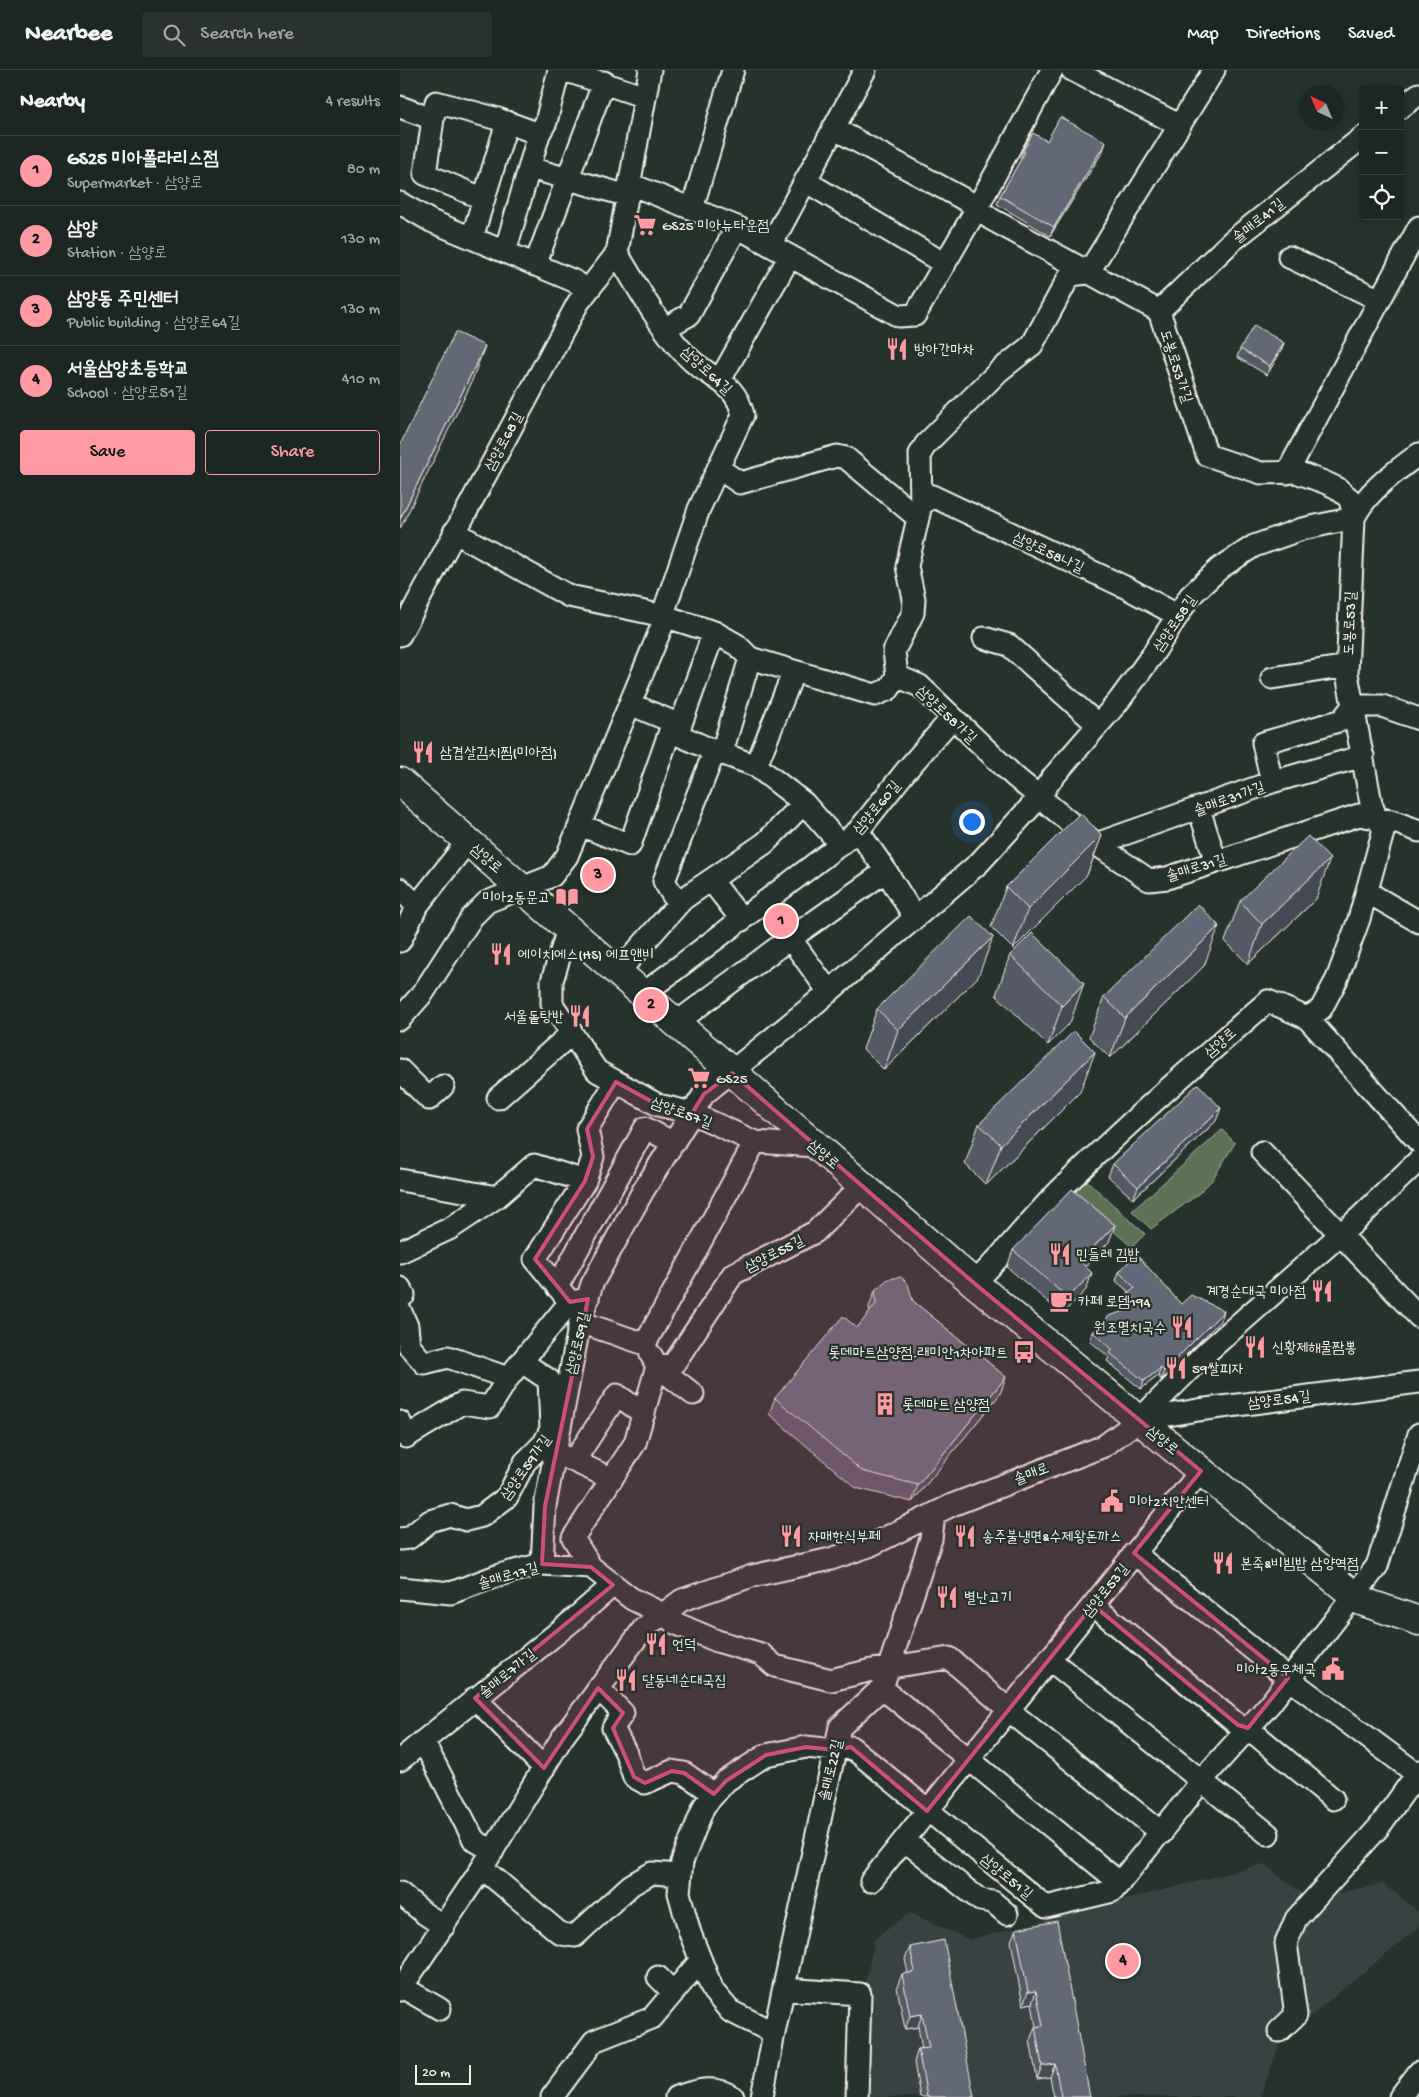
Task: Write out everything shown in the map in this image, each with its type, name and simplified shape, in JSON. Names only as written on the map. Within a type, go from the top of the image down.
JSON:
[{"type":"main road","name":"삼양로","points":[[404,791],[468,841],[974,1283],[1201,1471],[1361,1601],[1419,1621]]},
{"type":"street","points":[[505,252],[539,134],[546,122],[559,70]]},
{"type":"street","points":[[564,70],[645,97]]},
{"type":"street","points":[[617,254],[650,70]]},
{"type":"street","points":[[692,209],[733,70]]},
{"type":"street","points":[[771,246],[865,70]]},
{"type":"street","points":[[530,168],[629,190],[692,209],[737,227],[899,316],[915,314],[977,208],[1052,70]]},
{"type":"street","points":[[1072,70],[1179,125]]},
{"type":"street","points":[[454,532],[569,596],[664,616],[714,632],[737,645],[750,658],[875,695],[889,689],[897,676],[894,652],[913,613],[914,599],[907,566],[922,505],[920,454],[926,444],[999,371],[1032,345],[1070,275],[1088,273],[1214,70]]},
{"type":"street","points":[[535,265],[570,178],[604,82]]},
{"type":"street","points":[[1404,105],[1419,94]]},
{"type":"street","points":[[519,203],[485,197],[425,174],[436,102],[507,122],[539,134]]},
{"type":"street","points":[[400,107],[433,119]]},
{"type":"street","points":[[472,238],[507,122]]},
{"type":"street","name":"도봉로53가길","points":[[833,128],[977,208],[990,220],[1159,311],[1207,455],[1261,473],[1296,472],[1307,475],[1337,488],[1350,499],[1354,518]]},
{"type":"street","name":"솔매로41길","points":[[1159,311],[1232,241],[1359,139]]},
{"type":"street","points":[[805,181],[945,264]]},
{"type":"street","points":[[400,203],[431,221],[535,265],[587,290]]},
{"type":"street","points":[[665,328],[689,315],[737,227]]},
{"type":"street","points":[[1287,473],[1419,227]]},
{"type":"street","name":"삼양로68길","points":[[400,635],[556,342],[587,290],[617,254]]},
{"type":"street","name":"삼양로64길","points":[[400,1019],[423,993],[472,917],[487,902],[552,876],[567,856],[662,626],[699,509],[742,415],[740,404],[730,387],[692,360],[665,328],[617,254]]},
{"type":"street","points":[[720,380],[790,256]]},
{"type":"street","points":[[1289,257],[1380,300]]},
{"type":"street","points":[[718,468],[740,483],[837,456],[846,458],[912,513],[922,505]]},
{"type":"street","points":[[1354,518],[1359,506],[1414,465]]},
{"type":"street","name":"삼양로58나길","points":[[922,505],[932,496],[1127,588],[1177,615]]},
{"type":"street","name":"삼양로58길","points":[[732,1073],[979,863],[1038,797],[1098,725],[1151,657],[1190,596],[1220,568],[1254,546],[1302,529],[1354,518]]},
{"type":"street","name":"도봉로53길","points":[[1354,518],[1347,666],[1353,706],[1376,817]]},
{"type":"street","points":[[580,825],[630,845],[714,632]]},
{"type":"street","points":[[984,638],[1009,645],[1098,725]]},
{"type":"street","points":[[678,904],[664,881],[719,751],[750,658]]},
{"type":"street","points":[[1272,678],[1347,666]]},
{"type":"street","points":[[756,766],[794,671]]},
{"type":"street","name":"삼양로58가길","points":[[897,676],[920,686],[1038,797]]},
{"type":"street","points":[[630,704],[673,722],[673,733]]},
{"type":"street","points":[[1272,782],[1263,743],[1342,720],[1353,706],[1382,706],[1419,719]]},
{"type":"street","name":"삼양로60길","points":[[643,994],[858,831],[905,772],[952,718]]},
{"type":"street","points":[[673,733],[756,766],[804,803],[841,845]]},
{"type":"street","name":"솔매로31가길","points":[[1096,844],[1200,809],[1272,782],[1363,756]]},
{"type":"street","name":"솔매로31길","points":[[1038,797],[1096,844],[1148,880],[1167,878],[1359,815],[1376,817],[1419,831]]},
{"type":"street","points":[[618,972],[678,904],[765,843],[804,803]]},
{"type":"street","points":[[1200,809],[1216,862]]},
{"type":"street","points":[[1376,817],[1384,829],[1367,892],[1336,979],[1321,1009],[1307,1018],[1419,1142]]},
{"type":"street","points":[[858,831],[915,918]]},
{"type":"street","points":[[400,941],[417,906],[468,841]]},
{"type":"street","points":[[676,1024],[790,938],[886,871]]},
{"type":"street","points":[[711,880],[742,920]]},
{"type":"street","points":[[400,889],[417,906]]},
{"type":"street","points":[[1367,892],[1419,922]]},
{"type":"street","name":"삼양로57길","points":[[568,928],[552,981],[552,1004],[597,1071],[658,1106],[692,1114],[755,1142],[815,1146]]},
{"type":"street","points":[[790,938],[829,992]]},
{"type":"street","name":"삼양로","points":[[974,1283],[998,1260],[1061,1189],[1183,1074],[1268,1000],[1307,1018]]},
{"type":"street","points":[[498,1098],[572,1033]]},
{"type":"street","points":[[400,1070],[429,1099],[443,1086]]},
{"type":"street","name":"삼양로59길","points":[[572,1296],[592,1284],[643,1191],[704,1094],[732,1073]]},
{"type":"street","points":[[400,1422],[406,1436],[462,1403],[490,1407],[515,1370],[572,1296],[535,1259],[585,1181],[593,1157],[588,1129],[616,1082]]},
{"type":"street","name":"삼양로59길","points":[[542,1564],[545,1506],[580,1322],[572,1296],[645,1128],[674,1143]]},
{"type":"street","points":[[645,1344],[755,1142]]},
{"type":"street","points":[[1262,1152],[1342,1234],[1419,1318]]},
{"type":"street","name":"솔매로","points":[[440,2009],[401,1989],[487,1860],[562,1738],[644,1628],[682,1600],[752,1576],[831,1559],[869,1546],[952,1504],[1104,1446],[1139,1420],[1207,1352],[1342,1234],[1419,1160]]},
{"type":"street","points":[[400,1252],[451,1228],[497,1198],[534,1165],[585,1181]]},
{"type":"street","points":[[400,1180],[497,1198]]},
{"type":"street","name":"삼양로55길","points":[[657,1366],[673,1365],[733,1274],[815,1232],[862,1186]]},
{"type":"street","points":[[400,1288],[404,1295],[400,1298]]},
{"type":"street","name":"삼양로59가길","points":[[400,1310],[407,1326],[409,1346],[424,1363],[448,1357],[515,1370],[549,1380],[551,1429],[544,1443],[525,1462],[507,1497],[482,1516],[466,1520],[450,1515],[430,1521],[409,1538],[400,1539]]},
{"type":"street","points":[[580,1322],[645,1344],[657,1366],[693,1394]]},
{"type":"street","points":[[657,1366],[635,1443],[573,1538],[592,1567],[632,1599],[663,1614],[675,1623],[717,1640],[761,1654],[775,1666],[831,1680],[885,1678],[949,1658],[1008,1709],[1162,1834]]},
{"type":"street","name":"삼양로54길","points":[[1139,1420],[1208,1408],[1419,1382]]},
{"type":"street","points":[[574,1461],[617,1395],[644,1414]]},
{"type":"street","points":[[1354,1595],[1376,1566],[1419,1434]]},
{"type":"street","points":[[554,1452],[612,1478]]},
{"type":"street","name":"삼양로53길","points":[[870,1881],[1201,1471]]},
{"type":"street","name":"솔매로22길","points":[[762,2097],[840,1726],[885,1678],[931,1539],[934,1514]]},
{"type":"street","points":[[1134,1553],[1288,1678],[1418,1773],[1379,1827],[1296,1919],[1286,1943],[1296,2015],[1279,2032]]},
{"type":"street","name":"솔매로17길","points":[[400,1588],[451,1593],[499,1575],[542,1564],[592,1567]]},
{"type":"street","name":"솔매로7가길","points":[[400,1760],[572,1621],[613,1585]]},
{"type":"street","name":"삼양로51길","points":[[927,1811],[1046,1906],[1113,1891],[1162,1834],[1354,1595]]},
{"type":"street","points":[[1093,1605],[1238,1725],[1248,1728],[1333,1799]]},
{"type":"street","points":[[1049,1659],[1268,1834]]},
{"type":"street","points":[[885,1678],[968,1759],[1120,1883]]},
{"type":"street","points":[[598,1688],[623,1712],[613,1728],[626,1753],[634,1777],[645,1783],[672,1771],[684,1773],[714,1794]]},
{"type":"street","points":[[475,1698],[544,1768]]},
{"type":"street","points":[[423,1741],[474,1840],[487,1860],[561,1934],[575,1936],[632,1885],[652,1873],[680,1875]]},
{"type":"street","points":[[774,2033],[730,2011],[713,1991],[700,1962],[679,1893],[682,1862],[704,1806],[726,1781],[766,1755],[806,1747],[835,1750],[851,1747],[927,1811]]},
{"type":"street","points":[[904,1840],[980,1900],[993,1902],[1007,1914]]},
{"type":"street","points":[[400,1893],[444,1926]]},
{"type":"street","points":[[552,2097],[594,2041],[652,2018],[700,1962]]},
{"type":"street","points":[[658,1977],[673,1992]]},
{"type":"street","points":[[784,1989],[860,1994],[857,2097]]},
{"type":"street","points":[[1400,2097],[1419,2072]]},
{"type":"street","points":[[676,2097],[697,2090],[722,2090],[733,2097]]},
{"type":"highlighted area","points":[[732,1073],[974,1283],[1201,1471],[1134,1553],[1288,1678],[1248,1728],[1238,1725],[1093,1605],[927,1811],[851,1747],[835,1750],[806,1747],[766,1755],[726,1781],[714,1794],[684,1773],[672,1771],[645,1783],[634,1777],[613,1728],[623,1713],[598,1688],[544,1768],[475,1698],[613,1585],[591,1567],[542,1564],[545,1506],[588,1299],[570,1302],[535,1259],[585,1181],[593,1157],[587,1129],[616,1082],[658,1105],[692,1113],[704,1094]]},
{"type":"shaded area","points":[[1264,1864],[1309,1899],[1383,1884],[1419,1912],[1419,1927],[1281,2040],[1260,2097],[862,2097],[860,2041],[865,1983],[875,1938],[910,1913],[970,1940]]},
{"type":"green space","points":[[1222,1130],[1235,1143],[1212,1180],[1197,1195],[1151,1229],[1132,1211]]},
{"type":"green space","points":[[1084,1178],[1145,1234],[1132,1247],[1068,1192]]},
{"type":"building","points":[[1060,117],[1106,142],[1054,227],[1000,196],[1025,152],[1023,151],[1033,133],[1047,141]]},
{"type":"building","points":[[1254,325],[1284,343],[1270,366],[1240,349]]},
{"type":"building","points":[[455,332],[485,346],[400,519],[400,445]]},
{"type":"building","points":[[1080,813],[1102,835],[1028,909],[1006,887]]},
{"type":"building","points":[[1308,836],[1330,859],[1262,924],[1240,901]]},
{"type":"building","points":[[1198,904],[1219,926],[1125,1018],[1104,997]]},
{"type":"building","points":[[971,916],[993,937],[898,1030],[877,1009]]},
{"type":"building","points":[[1032,933],[1084,983],[1062,1006],[1010,955]]},
{"type":"building","points":[[1074,1031],[1095,1052],[1001,1145],[979,1124]]},
{"type":"building","points":[[1198,1084],[1221,1108],[1138,1187],[1113,1164]]},
{"type":"building","points":[[1072,1189],[1115,1225],[1080,1261],[1092,1273],[1068,1298],[1013,1250]]},
{"type":"building","points":[[1136,1254],[1181,1304],[1191,1295],[1224,1311],[1164,1371],[1161,1368],[1144,1381],[1110,1353],[1113,1350],[1093,1332],[1109,1316],[1140,1306],[1129,1293],[1135,1288],[1119,1272]]},
{"type":"building","name":"롯데마트 삼양점","points":[[901,1277],[908,1284],[913,1301],[1006,1377],[918,1485],[862,1471],[775,1398],[843,1316],[857,1328],[876,1304],[875,1290],[888,1279]]},
{"type":"building","points":[[1057,1921],[1090,2097],[1061,2097],[1055,2064],[1042,2066],[1035,2027],[1043,2026],[1036,1991],[1028,1992],[1016,1929]]},
{"type":"building","points":[[944,1940],[974,2097],[927,2097],[918,2049],[929,2048],[922,2014],[910,2016],[902,1974],[915,1972],[910,1947]]},
{"type":"place","name":"GS25 미아뉴타운점","points":[[645,225]]},
{"type":"place","name":"방아간마차","points":[[897,349]]},
{"type":"place","name":"삼겹살김치찜(미아점)","points":[[423,752]]},
{"type":"place","name":"삼양동 주민센터","points":[[598,875]]},
{"type":"place","name":"미아2동문고","points":[[567,897]]},
{"type":"place","name":"GS25 미아폴라리스점","points":[[781,921]]},
{"type":"place","name":"에이치에스(HS) 에프앤비","points":[[501,954]]},
{"type":"place","name":"삼양","points":[[651,1005]]},
{"type":"place","name":"서울돝탕반","points":[[580,1016]]},
{"type":"place","name":"GS25","points":[[699,1078]]},
{"type":"place","name":"민들레 김밥","points":[[1060,1254]]},
{"type":"place","name":"계경순대국 미아점","points":[[1322,1291]]},
{"type":"place","name":"카페 로뎀194","points":[[1061,1301]]},
{"type":"place","name":"원조멸치국수","points":[[1182,1327]]},
{"type":"place","name":"신황제해물짬뽕","points":[[1255,1347]]},
{"type":"place","name":"롯데마트삼양점.래미안1차아파트","points":[[1024,1352]]},
{"type":"place","name":"59쌀피자","points":[[1176,1368]]},
{"type":"place","name":"롯데마트 삼양점","points":[[885,1404]]},
{"type":"place","name":"미아2치안센터","points":[[1112,1501]]},
{"type":"place","name":"자매한식부페","points":[[791,1536]]},
{"type":"place","name":"송주불냉면&수제왕돈까스","points":[[965,1536]]},
{"type":"place","name":"본죽&비빔밥 삼양역점","points":[[1223,1563]]},
{"type":"place","name":"별난고기","points":[[947,1597]]},
{"type":"place","name":"언덕","points":[[656,1644]]},
{"type":"place","name":"미아2동우체국","points":[[1333,1669]]},
{"type":"place","name":"달동네순대국집","points":[[626,1680]]},
{"type":"place","name":"서울삼양초등학교","points":[[1123,1961]]}]
